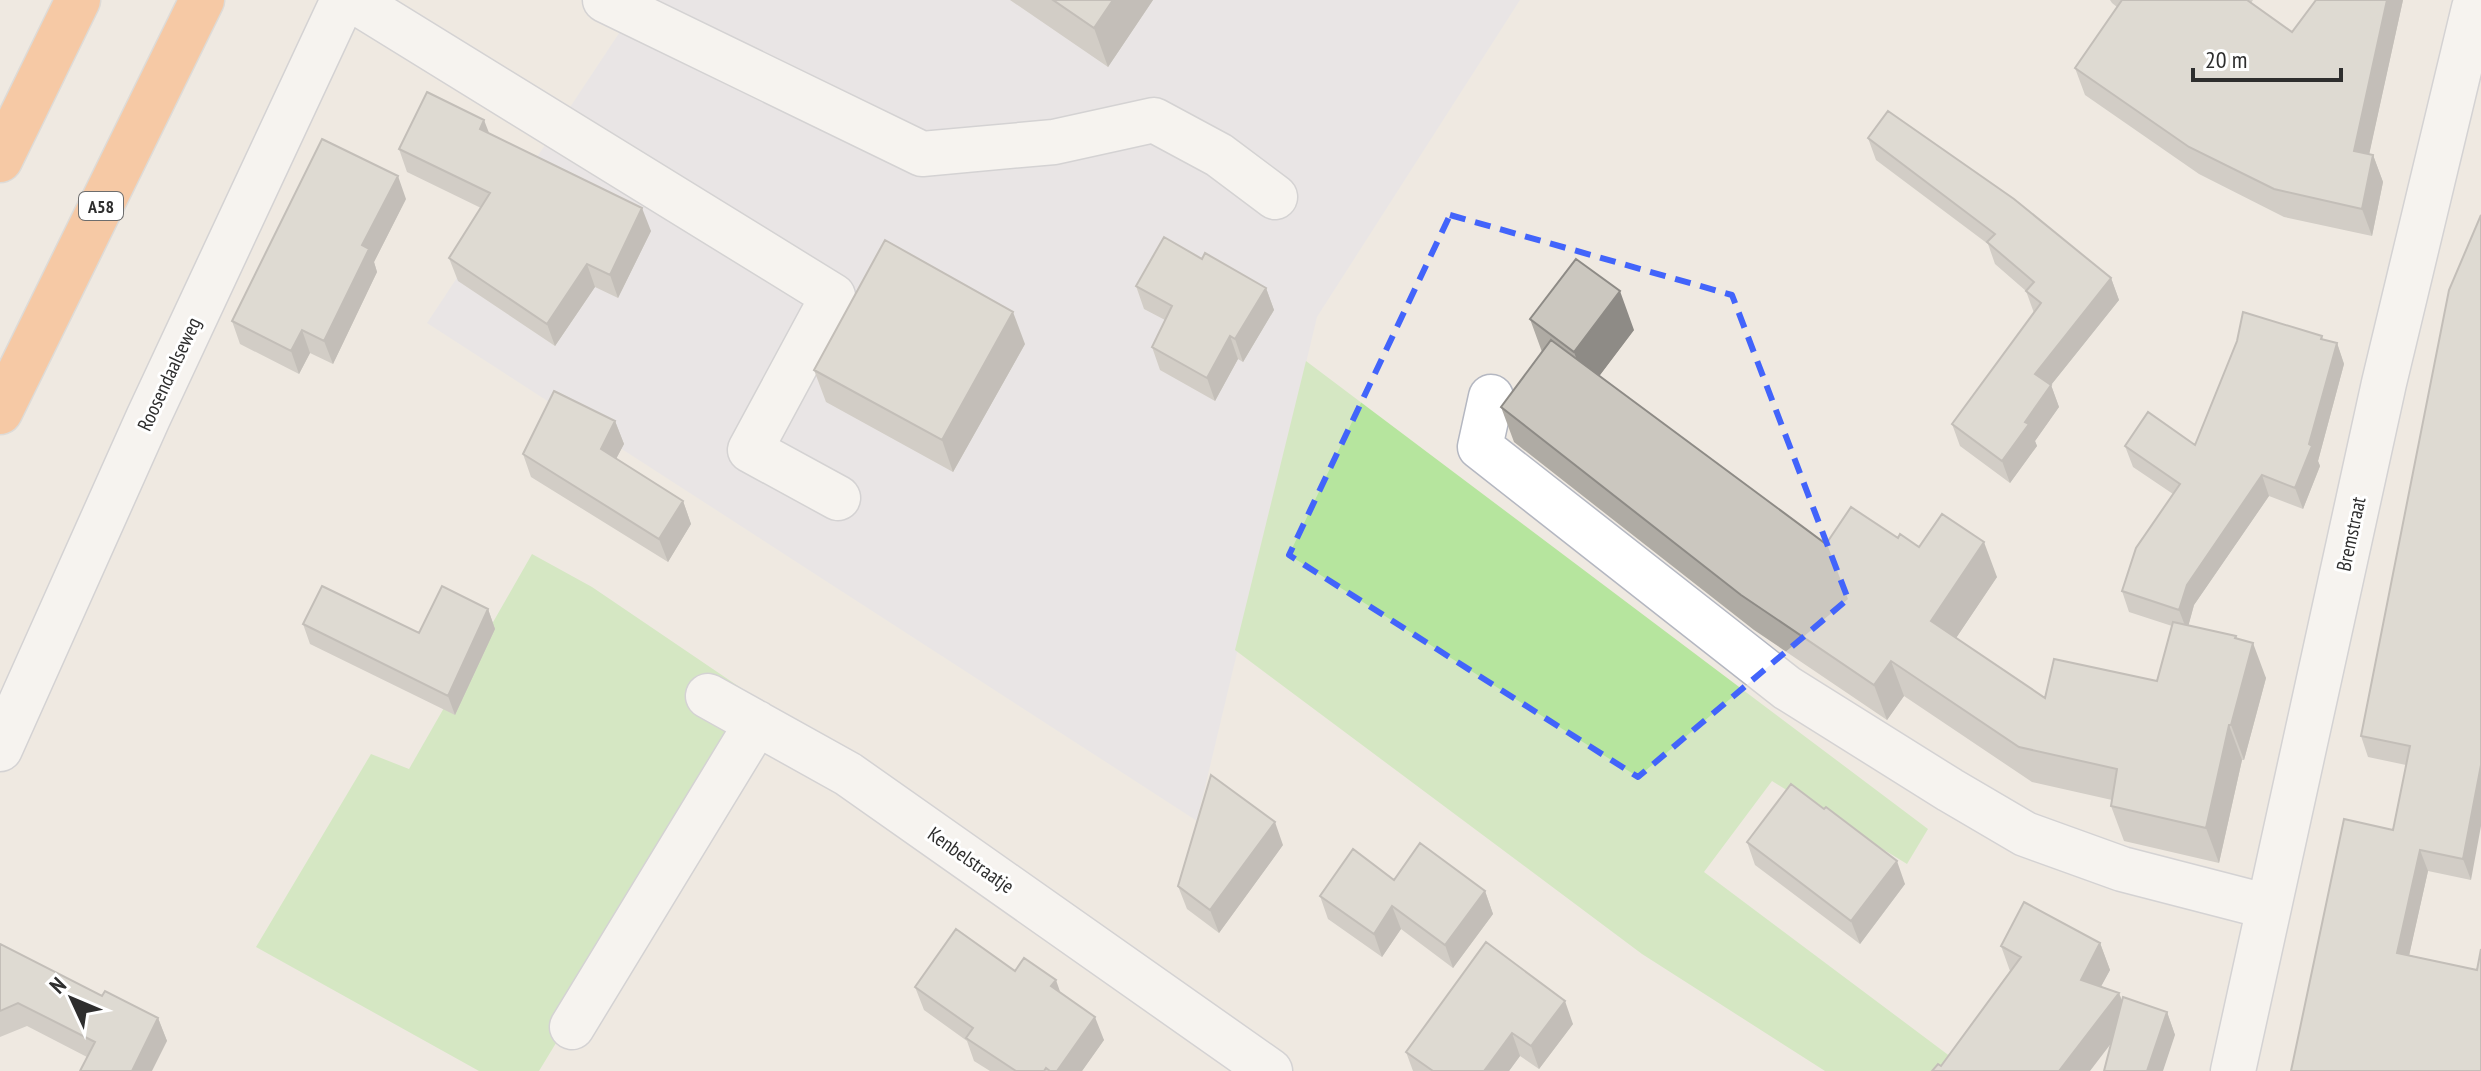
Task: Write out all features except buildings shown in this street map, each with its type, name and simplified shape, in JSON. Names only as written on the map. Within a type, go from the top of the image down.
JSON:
[{"type":"highway","points":[[0,160],[78,0]]},
{"type":"highway","name":"A58","points":[[0,411],[202,0]]},
{"type":"street","name":"Roosendaalseweg","points":[[0,749],[148,418],[343,0]]},
{"type":"street","points":[[353,0],[833,296],[750,450],[838,498]]},
{"type":"street","points":[[605,0],[922,154],[1054,142],[1154,120],[1219,155],[1275,197]]},
{"type":"street","name":"Bremstraat","points":[[2233,1071],[2384,383],[2474,8],[2481,1]]},
{"type":"street","points":[[1491,397],[1480,447],[1787,688],[2025,834],[2122,869],[2269,907]]},
{"type":"street","name":"Kenbelstraatje","points":[[708,696],[848,774],[1215,1054],[1270,1071]]},
{"type":"street","points":[[572,1027],[757,723]]},
{"type":"highlighted area","points":[[1450,215],[1732,295],[1848,599],[1638,777],[1289,555]]},
{"type":"shaded area","points":[[641,0],[1520,0],[1317,317],[1197,821],[427,323]]},
{"type":"green space","points":[[1306,361],[1928,829],[1907,864],[1772,781],[1704,872],[1959,1063],[1949,1071],[1825,1071],[1642,954],[1235,650]]},
{"type":"green space","points":[[532,554],[592,587],[763,703],[539,1071],[479,1071],[256,947],[371,754],[409,769]]}]
